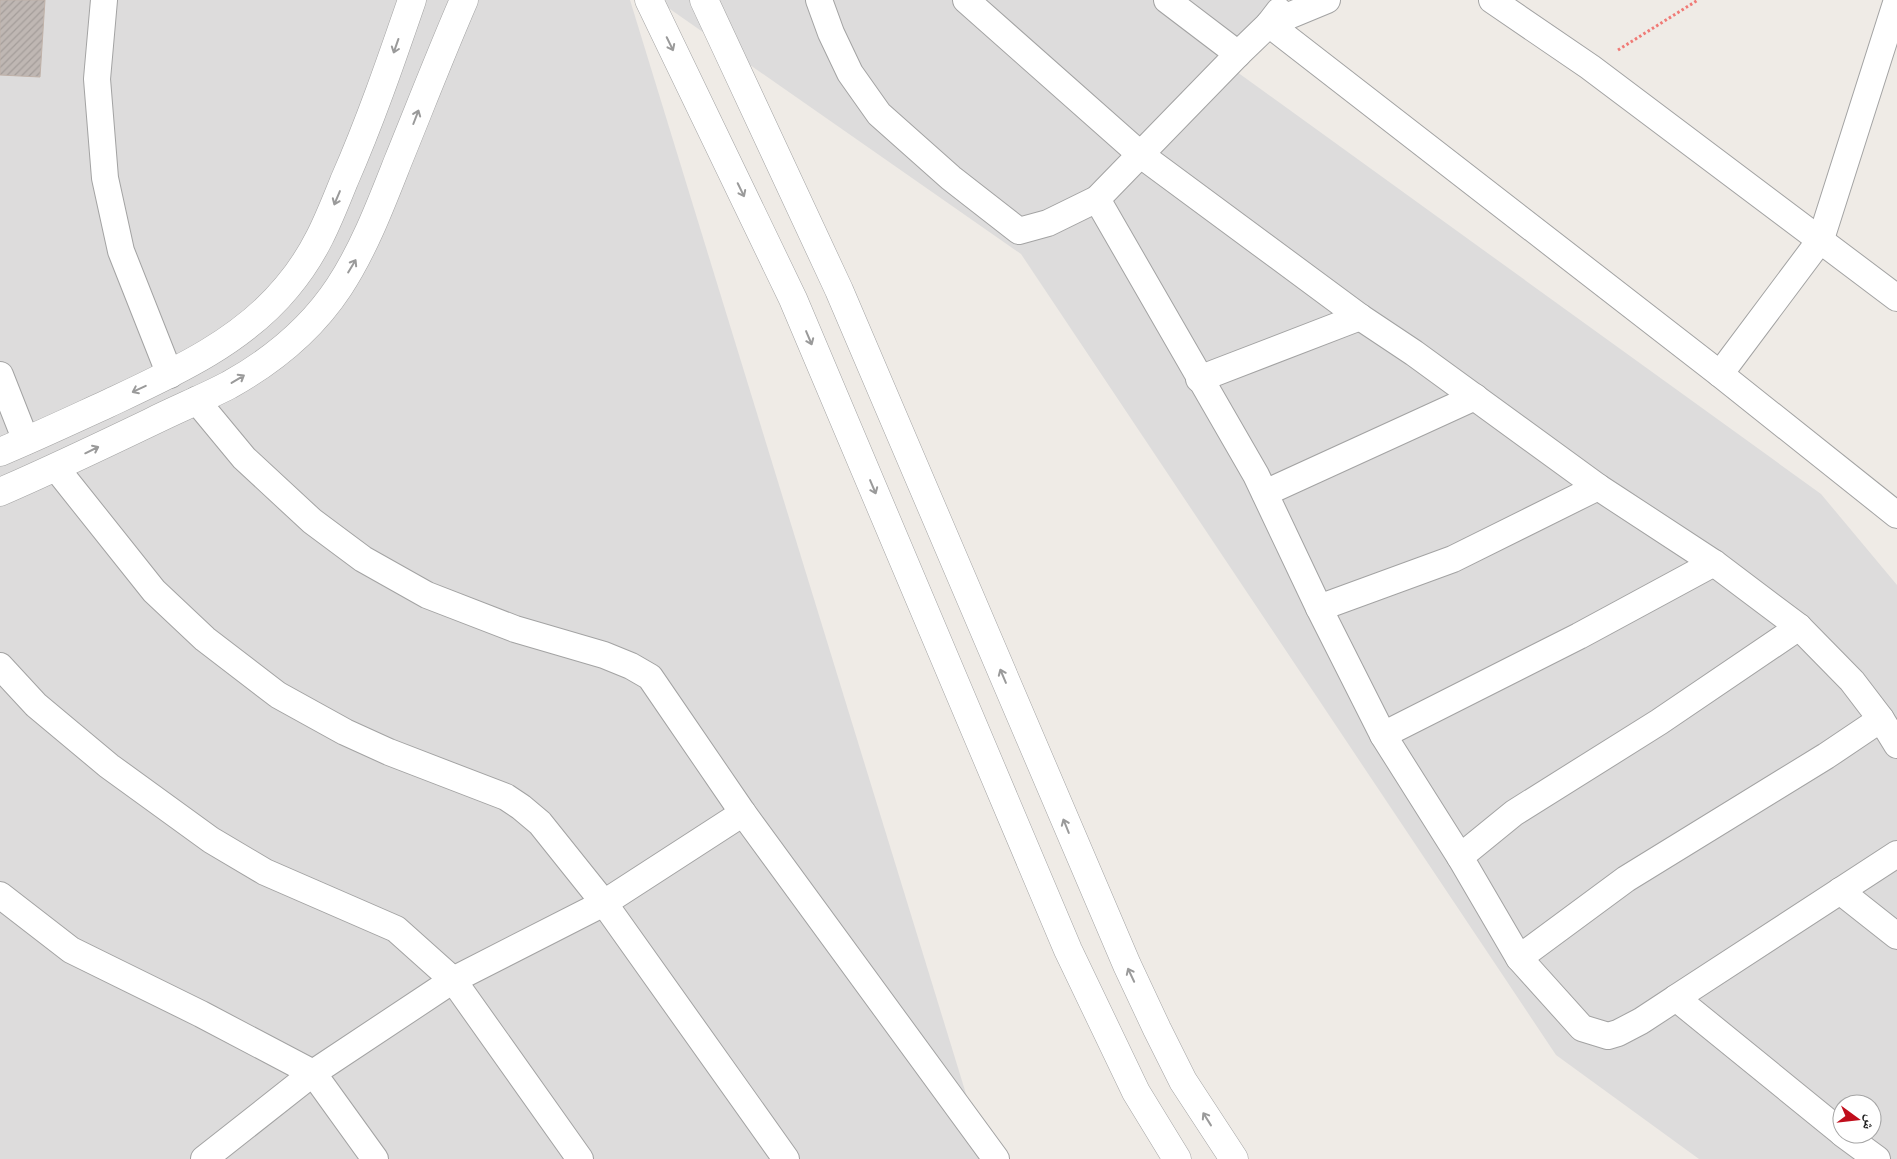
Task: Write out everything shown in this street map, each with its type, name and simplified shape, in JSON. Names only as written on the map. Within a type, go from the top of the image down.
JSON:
[{"type":"street","points":[[104,0],[98,79],[105,178],[121,251],[170,375]]},
{"type":"street","points":[[0,452],[170,375],[229,338],[263,313],[286,288],[307,262],[324,232],[391,61],[412,0]]},
{"type":"street","points":[[0,492],[56,468],[229,385],[260,366],[281,350],[314,319],[338,288],[357,258],[379,210],[464,0]]},
{"type":"street","points":[[649,0],[793,299],[1068,950],[1136,1092],[1177,1159]]},
{"type":"street","points":[[704,0],[839,290],[1127,965],[1183,1081],[1234,1159]]},
{"type":"street","points":[[818,0],[850,73],[879,114],[951,178],[1019,231],[1048,223],[1097,199],[1269,24],[1287,0]]},
{"type":"street","points":[[966,0],[1141,155],[1360,317],[1476,396],[1598,487],[1714,563],[1799,628],[1852,681],[1881,719],[1897,745]]},
{"type":"street","points":[[1168,0],[1238,54]]},
{"type":"street","points":[[1269,24],[1327,0]]},
{"type":"street","points":[[1492,0],[1590,67],[1897,298]]},
{"type":"street","points":[[1720,374],[1821,239],[1897,0]]},
{"type":"street","points":[[1269,24],[1720,374],[1897,515]]},
{"type":"street","points":[[1097,199],[1265,493],[1319,608],[1383,735],[1460,857],[1519,958],[1582,1028],[1608,1036],[1641,1021],[1897,854]]},
{"type":"street","points":[[1199,379],[1360,317]]},
{"type":"street","points":[[0,375],[26,441]]},
{"type":"street","points":[[1265,493],[1476,396]]},
{"type":"street","points":[[196,400],[244,458],[312,521],[363,559],[426,595],[516,630],[604,655],[631,666],[650,677],[743,813],[996,1159]]},
{"type":"street","points":[[56,468],[154,591],[205,639],[278,695],[344,732],[398,756],[506,797],[540,823],[604,903],[786,1159]]},
{"type":"street","points":[[1319,608],[1453,559],[1598,487]]},
{"type":"street","points":[[1383,735],[1578,636],[1714,563]]},
{"type":"street","points":[[1460,857],[1514,813],[1660,722],[1799,628]]},
{"type":"street","points":[[0,666],[36,705],[109,766],[211,840],[265,872],[396,929],[454,980],[580,1159]]},
{"type":"street","points":[[1519,958],[1626,879],[1826,756],[1881,719]]},
{"type":"street","points":[[204,1159],[313,1073],[454,980],[604,903],[743,813]]},
{"type":"street","points":[[1840,891],[1897,936]]},
{"type":"street","points":[[0,895],[71,950],[201,1014],[313,1073],[375,1159]]},
{"type":"street","points":[[1676,998],[1832,1125]]},
{"type":"street","points":[[1857,1144],[1877,1159]]},
{"type":"path","points":[[1590,67],[1698,0]]},
{"type":"shaded area","points":[[0,0],[630,0],[986,1159],[0,1159]]},
{"type":"shaded area","points":[[657,0],[1287,0],[1237,72],[1821,494],[1897,585],[1897,1159],[1699,1159],[1556,1055],[1021,254]]},
{"type":"building","points":[[0,0],[45,0],[40,77],[0,75]]}]
